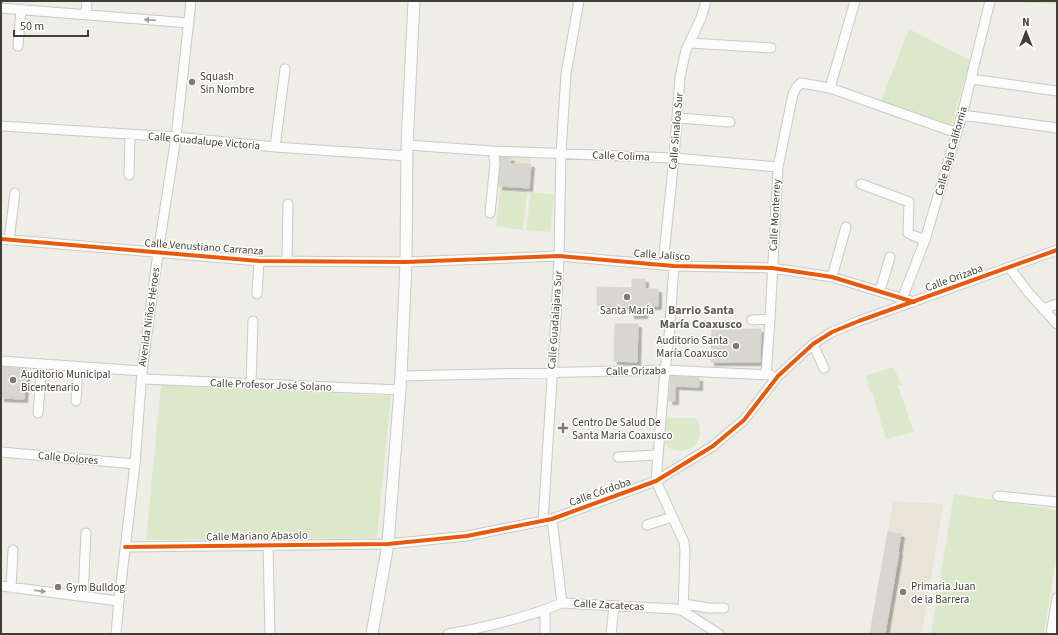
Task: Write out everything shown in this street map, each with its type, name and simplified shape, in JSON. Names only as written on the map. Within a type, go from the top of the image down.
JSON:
[{"type":"street","points":[[86,15],[87,1]]},
{"type":"street","name":"Avenida Niños Héroes","points":[[116,634],[135,464],[142,375],[158,253],[176,137],[191,1]]},
{"type":"street","points":[[372,634],[388,544],[401,376],[406,262],[407,151],[414,1]]},
{"type":"street","name":"Calle Guadalajara Sur","points":[[543,521],[556,316],[561,153],[566,74],[579,1]]},
{"type":"street","name":"Calle Sinaloa Sur","points":[[663,264],[678,118],[680,77],[683,59],[701,18],[706,1]]},
{"type":"street","points":[[855,1],[830,88],[957,134]]},
{"type":"street","name":"Calle Baja California","points":[[902,299],[925,240],[957,134],[990,1]]},
{"type":"street","points":[[1,8],[189,22]]},
{"type":"street","points":[[18,46],[21,9]]},
{"type":"street","points":[[690,43],[771,48]]},
{"type":"street","points":[[276,147],[285,69]]},
{"type":"street","points":[[971,79],[1057,91]]},
{"type":"street","name":"Calle Monterrey","points":[[766,375],[778,167],[793,94],[801,83],[830,88]]},
{"type":"street","points":[[962,115],[1057,128]]},
{"type":"street","points":[[678,118],[730,122]]},
{"type":"street","name":"Calle Guadalupe Victoria","points":[[1,126],[176,137],[276,147],[407,151],[561,153]]},
{"type":"street","points":[[129,174],[130,135]]},
{"type":"street","points":[[490,213],[495,163],[493,151]]},
{"type":"street","name":"Calle Colima","points":[[561,153],[674,158],[778,167]]},
{"type":"street","points":[[861,184],[908,202],[908,233],[925,240]]},
{"type":"street","points":[[5,239],[15,193]]},
{"type":"street","points":[[287,261],[288,204]]},
{"type":"street","points":[[832,277],[846,227]]},
{"type":"street","name":"Calle Venustiano Carranza","points":[[5,239],[259,261],[406,262]]},
{"type":"street","name":"Calle Orizaba","points":[[401,376],[665,370],[778,376],[812,344],[832,332],[858,321],[1057,250]]},
{"type":"street","name":"Calle Jalisco","points":[[406,262],[559,256],[674,266],[772,268],[832,277],[914,302]]},
{"type":"street","points":[[880,292],[890,257]]},
{"type":"street","points":[[257,294],[259,261]]},
{"type":"street","points":[[674,266],[656,481],[663,499],[682,537],[686,552],[683,607],[724,608]]},
{"type":"street","points":[[1009,267],[1028,292],[1057,324]]},
{"type":"street","points":[[1043,309],[1057,304]]},
{"type":"street","points":[[752,320],[770,319]]},
{"type":"street","points":[[251,385],[253,321]]},
{"type":"street","points":[[812,344],[824,368]]},
{"type":"street","name":"Calle Profesor José Solano","points":[[1,361],[78,367],[142,375],[251,385],[400,390]]},
{"type":"street","points":[[38,413],[42,364]]},
{"type":"street","points":[[76,401],[78,367]]},
{"type":"street","name":"Calle Córdoba","points":[[388,544],[467,536],[552,519],[656,481],[713,446],[744,420],[778,376]]},
{"type":"street","name":"Calle Dolores","points":[[1,452],[135,464]]},
{"type":"street","points":[[618,457],[658,455]]},
{"type":"street","points":[[998,496],[1057,502]]},
{"type":"street","points":[[647,525],[672,517]]},
{"type":"street","points":[[552,519],[562,603]]},
{"type":"street","points":[[83,596],[86,533]]},
{"type":"street","name":"Calle Mariano Abasolo","points":[[125,547],[388,544]]},
{"type":"street","points":[[268,545],[270,634]]},
{"type":"street","points":[[11,588],[12,550]]},
{"type":"street","points":[[1,586],[119,602]]},
{"type":"street","points":[[1051,634],[1057,598]]},
{"type":"street","name":"Calle Zacatecas","points":[[448,634],[471,630],[545,610],[562,603],[668,608],[683,607],[717,633]]},
{"type":"street","points":[[611,634],[614,606]]},
{"type":"street","points":[[545,610],[545,634]]},
{"type":"shaded area","points":[[499,151],[531,153],[528,189],[496,186]]},
{"type":"shaded area","name":"Primaria Juan de la Barrera","points":[[893,501],[943,504],[922,634],[870,634]]},
{"type":"green space","points":[[1023,1],[1057,1],[1057,4],[1025,3]]},
{"type":"green space","points":[[909,29],[970,60],[952,125],[881,101]]},
{"type":"green space","points":[[500,188],[527,192],[523,230],[496,226]]},
{"type":"green space","points":[[531,192],[554,195],[550,232],[526,230]]},
{"type":"green space","points":[[893,367],[902,385],[896,386],[899,388],[913,432],[887,439],[885,437],[873,392],[870,392],[866,376]]},
{"type":"green space","points":[[161,385],[391,396],[377,538],[146,540]]},
{"type":"green space","points":[[668,418],[696,419],[700,427],[700,431],[699,439],[695,445],[682,451],[674,450],[668,447],[664,442],[663,435],[665,422]]},
{"type":"green space","points":[[954,494],[1057,510],[1057,552],[1044,634],[931,634]]},
{"type":"building","points":[[500,157],[511,158],[510,164],[531,164],[529,188],[499,186],[501,163]]},
{"type":"building","name":"Santa María","points":[[632,279],[645,279],[645,289],[658,289],[658,306],[644,306],[644,315],[631,315],[631,306],[597,305],[597,287],[632,288]]},
{"type":"building","points":[[615,324],[638,324],[637,362],[614,361]]},
{"type":"building","name":"Auditorio Santa María Coaxusco","points":[[761,329],[760,362],[711,362],[712,330]]},
{"type":"building","name":"Auditorio Municipal Bicentenario","points":[[1,367],[27,369],[24,399],[1,398]]},
{"type":"building","points":[[671,376],[699,378],[699,387],[675,386],[675,401],[669,401]]},
{"type":"building","points":[[888,532],[901,534],[885,634],[870,634]]},
{"type":"cycle path","points":[[1,239],[259,261],[406,262],[559,256],[674,266],[772,268],[832,277],[914,302]]},
{"type":"cycle path","points":[[125,547],[388,544],[467,536],[552,519],[656,481],[713,446],[744,420],[778,376],[813,344],[832,332],[1057,250]]},
{"type":"place","name":"Squash Sin Nombre","points":[[192,82]]},
{"type":"place","name":"Santa María","points":[[627,297]]},
{"type":"place","name":"Auditorio Santa María Coaxusco","points":[[736,346]]},
{"type":"place","name":"Auditorio Municipal Bicentenario","points":[[13,380]]},
{"type":"place","name":"Centro De Salud De Santa Maria Coaxusco","points":[[563,428]]},
{"type":"place","name":"Gym Bulldog","points":[[58,587]]},
{"type":"place","name":"Primaria Juan de la Barrera","points":[[903,592]]},
{"type":"district","name":"Barrio Santa María Coaxusco","points":[[701,317]]}]
